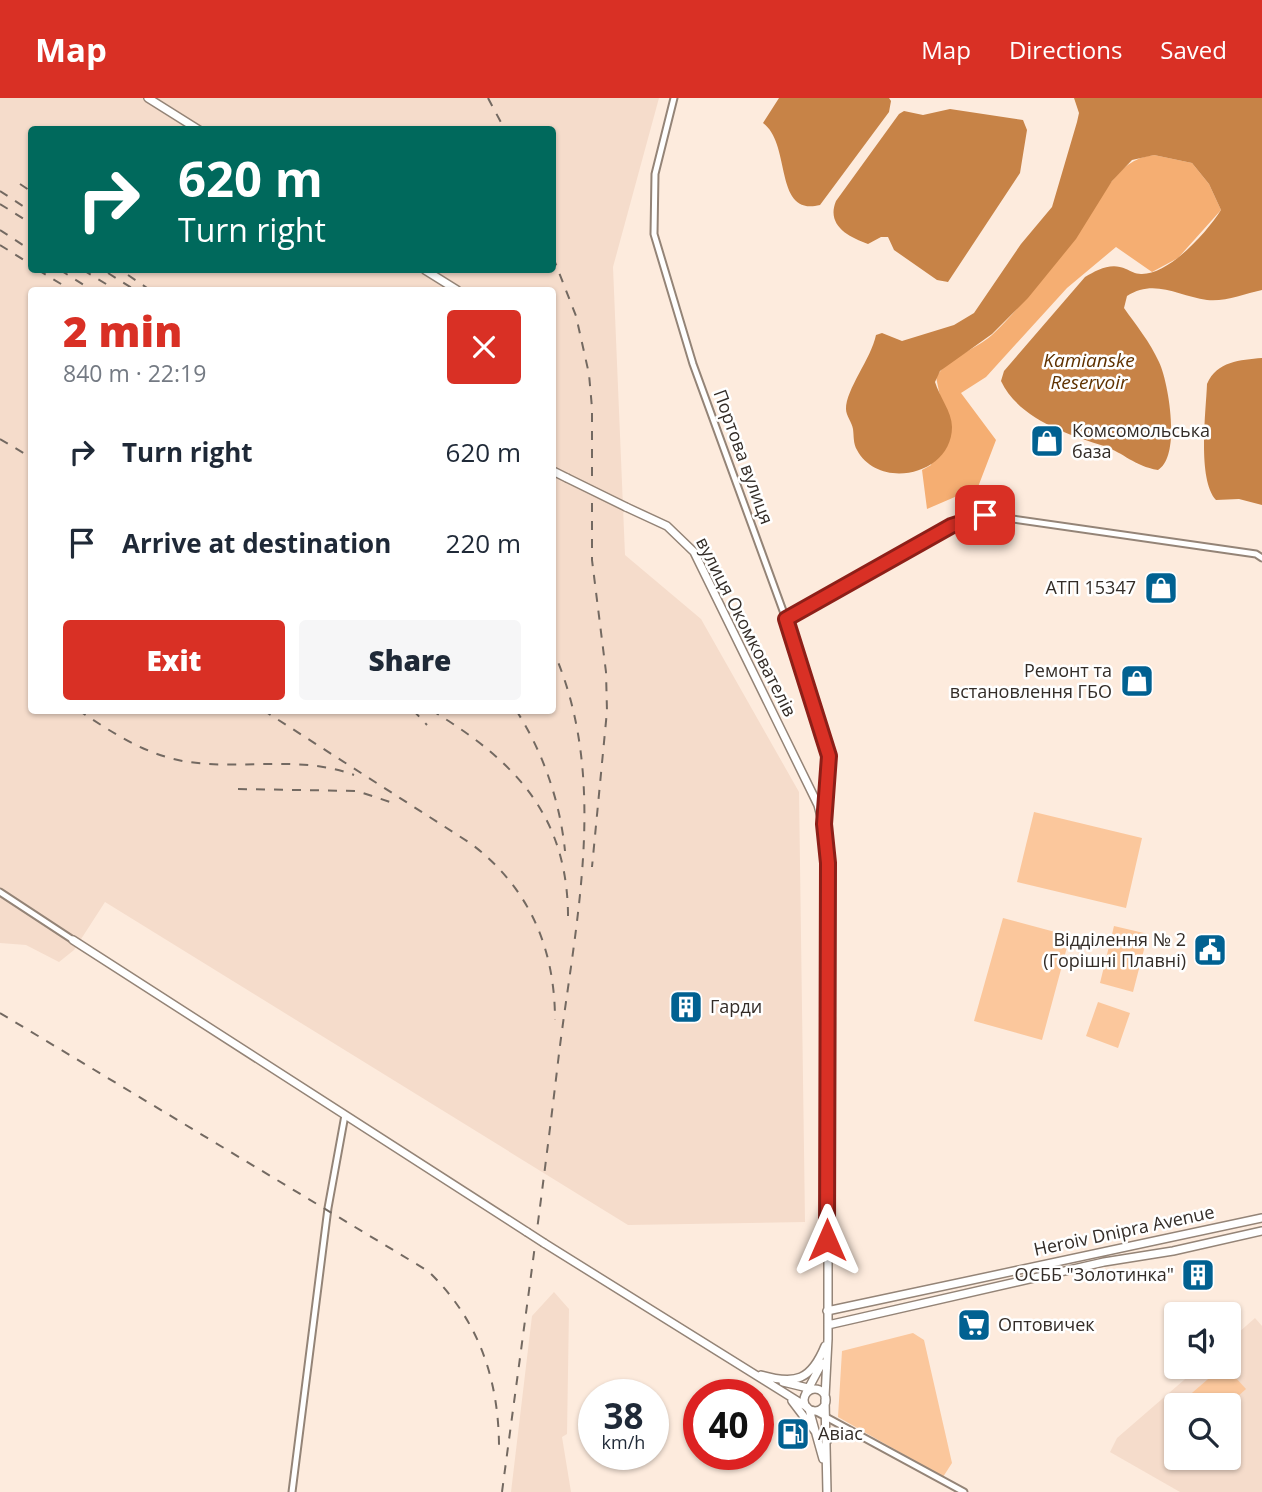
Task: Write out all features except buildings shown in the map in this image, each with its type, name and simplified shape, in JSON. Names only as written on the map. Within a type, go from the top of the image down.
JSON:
[{"type":"street","points":[[148,98],[193,126]]},
{"type":"street","name":"Портова вулиця","points":[[674,98],[655,174],[654,234],[693,364],[786,619],[829,756],[824,824],[828,863],[828,1339]]},
{"type":"street","points":[[430,273],[452,287]]},
{"type":"street","name":"вулиця Окомкователів","points":[[556,472],[667,526],[694,552],[810,787]]},
{"type":"street","points":[[786,619],[951,526],[985,515],[1256,554],[1262,558]]},
{"type":"street","name":"Портова вулиця","points":[[810,787],[824,824]]},
{"type":"street","points":[[0,892],[544,1243],[764,1379]]},
{"type":"street","points":[[292,1492],[328,1208],[345,1115]]},
{"type":"street","name":"Heroiv Dnipra Avenue","points":[[827,1311],[1262,1217]]},
{"type":"street","name":"Heroiv Dnipra Avenue","points":[[828,1325],[1090,1265],[1262,1231]]},
{"type":"street","points":[[774,1379],[802,1377],[816,1368],[828,1339]]},
{"type":"street","points":[[827,1474],[810,1409],[810,1391],[821,1366],[828,1339]]},
{"type":"street","points":[[827,1492],[825,1400],[828,1339]]},
{"type":"street","points":[[774,1382],[810,1391],[825,1400],[832,1419],[839,1426]]},
{"type":"street","points":[[774,1386],[839,1426],[964,1492]]},
{"type":"street","points":[[774,1387],[803,1412],[817,1434]]},
{"type":"street","points":[[810,1409],[820,1409],[825,1400]]},
{"type":"street","points":[[826,1444],[836,1430],[847,1430]]},
{"type":"shaded area","points":[[0,98],[659,98],[613,267],[625,555],[701,619],[799,792],[805,1222],[628,1225],[105,902],[74,950],[59,962],[26,945],[0,943]]},
{"type":"shaded area","points":[[1154,155],[1192,163],[1209,184],[1221,210],[1178,258],[1152,272],[1116,247],[1067,288],[986,377],[961,393],[996,440],[978,487],[927,509],[922,470],[931,465],[941,401],[936,377],[948,364],[992,335],[1015,311],[1078,232],[1118,174],[1140,158]]},
{"type":"shaded area","points":[[1034,812],[1142,838],[1126,908],[1017,882]]},
{"type":"shaded area","points":[[1003,918],[1070,936],[1042,1040],[974,1021]]},
{"type":"shaded area","points":[[1114,926],[1148,934],[1133,992],[1100,983]]},
{"type":"shaded area","points":[[1098,1002],[1130,1013],[1118,1048],[1086,1036]]},
{"type":"shaded area","points":[[554,1292],[569,1309],[567,1434],[562,1437],[571,1492],[511,1492],[532,1316]]},
{"type":"shaded area","points":[[1255,1318],[1262,1326],[1262,1492],[1180,1492],[1110,1452],[1117,1438],[1164,1397],[1164,1470],[1241,1470],[1241,1393],[1169,1393],[1185,1379],[1241,1379],[1241,1330]]},
{"type":"shaded area","points":[[913,1333],[924,1340],[952,1463],[943,1477],[838,1417],[842,1351]]},
{"type":"shaded area","points":[[1208,1379],[1237,1379],[1246,1389],[1241,1393],[1192,1393]]},
{"type":"water","points":[[779,98],[889,98],[891,101],[889,112],[820,205],[805,206],[795,200],[789,190],[778,146],[763,123]]},
{"type":"water","name":"Kamianske Reservoir","points":[[1074,98],[1262,98],[1262,290],[1214,300],[1157,288],[1147,288],[1127,296],[1124,308],[1143,334],[1163,372],[1171,419],[1169,451],[1165,462],[1158,470],[1142,466],[1118,452],[1045,423],[1019,406],[1001,381],[1004,371],[1085,277],[1110,267],[1120,267],[1141,274],[1163,268],[1197,240],[1221,210],[1209,184],[1192,163],[1154,155],[1132,160],[1112,181],[1076,239],[1028,298],[992,334],[940,371],[935,382],[952,427],[949,443],[940,457],[913,472],[881,470],[867,463],[857,450],[846,409],[850,392],[876,335],[882,333],[902,341],[954,325],[974,313],[1021,244],[1052,207],[1079,113]]},
{"type":"water","points":[[950,109],[1023,120],[1027,130],[1020,173],[948,282],[937,280],[894,250],[888,237],[881,237],[868,244],[846,234],[836,223],[834,209],[836,201],[899,114],[904,111],[923,115]]},
{"type":"water","points":[[1262,358],[1262,505],[1239,499],[1216,500],[1206,477],[1204,427],[1207,384],[1211,376],[1223,366]]},
{"type":"railway","points":[[488,98],[503,126]]},
{"type":"railway","points":[[20,184],[28,189]]},
{"type":"railway","points":[[0,191],[28,209]]},
{"type":"railway","points":[[0,204],[28,222]]},
{"type":"railway","points":[[0,230],[28,248]]},
{"type":"railway","points":[[0,245],[28,262]]},
{"type":"railway","points":[[556,265],[576,316],[589,374],[592,408],[592,560],[606,672],[607,711],[592,867]]},
{"type":"railway","points":[[43,273],[66,287]]},
{"type":"railway","points":[[65,273],[87,287]]},
{"type":"railway","points":[[88,273],[111,287]]},
{"type":"railway","points":[[108,273],[130,287]]},
{"type":"railway","points":[[128,275],[146,287]]},
{"type":"railway","points":[[0,439],[28,456]]},
{"type":"railway","points":[[502,1492],[579,906],[583,854],[584,802],[580,751],[571,700],[556,658]]},
{"type":"railway","points":[[84,714],[131,742],[174,759],[210,764],[293,764],[334,769],[354,775]]},
{"type":"railway","points":[[269,714],[470,843],[491,860],[523,899],[535,921],[550,968],[555,1020]]},
{"type":"railway","points":[[417,714],[427,725]]},
{"type":"railway","points":[[437,714],[489,750],[513,773],[532,797],[548,823],[560,853],[566,887],[568,924]]},
{"type":"railway","points":[[518,714],[549,778],[563,832],[565,851]]},
{"type":"railway","points":[[238,789],[357,791],[396,804]]},
{"type":"railway","points":[[0,1013],[428,1271],[461,1311],[483,1354],[496,1402],[499,1454]]},
{"type":"place","name":"Комсомольська база","points":[[1047,441]]},
{"type":"place","name":"АТП 15347","points":[[1161,588]]},
{"type":"place","name":"Ремонт та встановлення ГБО","points":[[1137,681]]},
{"type":"place","name":"Відділення № 2 (Горішні Плавні)","points":[[1210,950]]},
{"type":"place","name":"Гарди","points":[[686,1007]]},
{"type":"place","name":"ОСББ \"Золотинка\"","points":[[1198,1275]]},
{"type":"place","name":"Оптовичек","points":[[974,1325]]},
{"type":"place","name":"Авіас","points":[[793,1434]]},
{"type":"route","points":[[827,1240],[828,844],[824,824],[829,788],[829,756],[786,619],[951,526],[985,515]]}]
